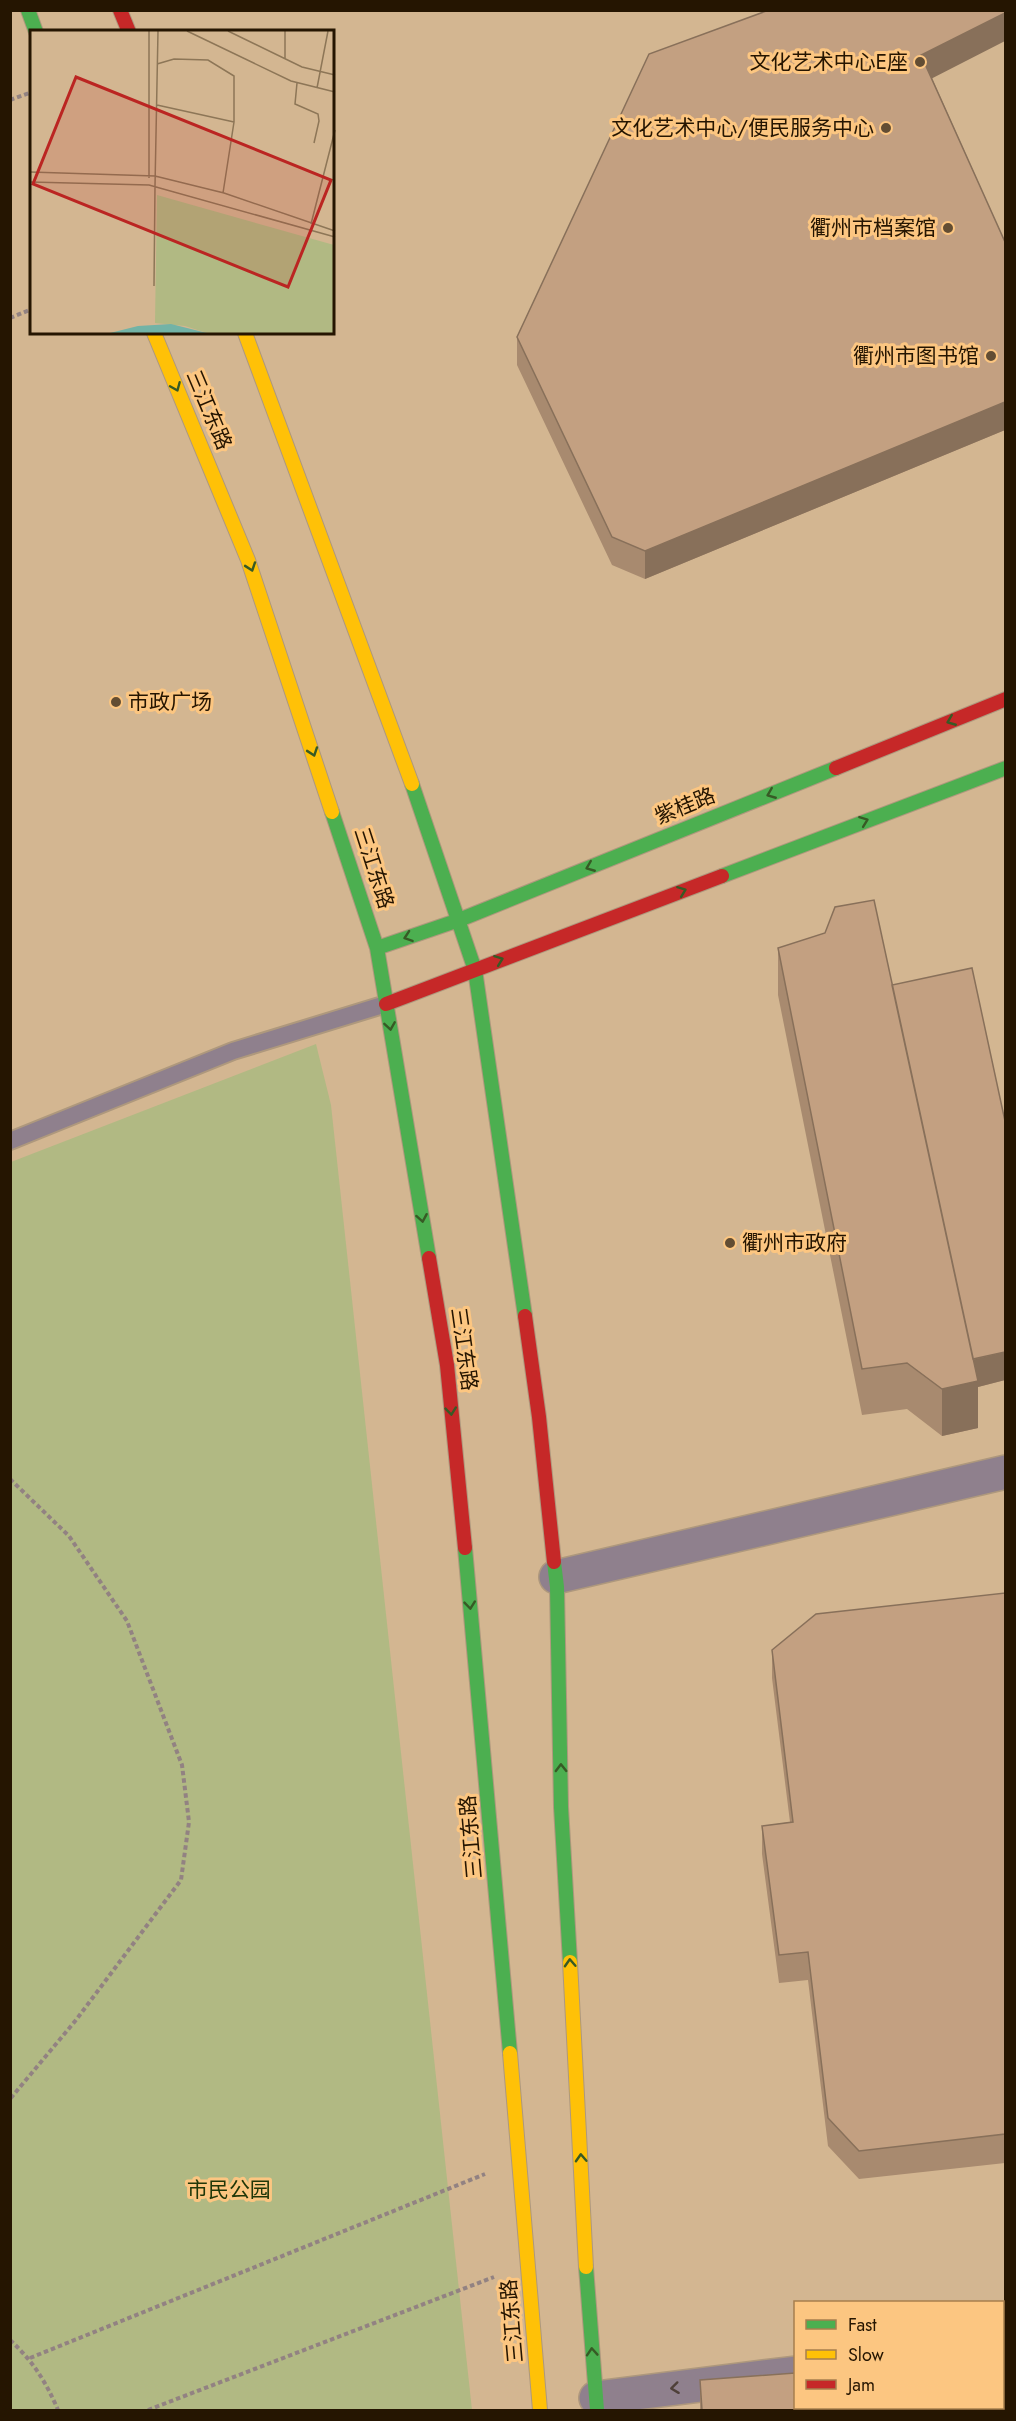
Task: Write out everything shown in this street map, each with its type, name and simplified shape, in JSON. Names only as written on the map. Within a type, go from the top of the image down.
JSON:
[{"type":"main road","points":[[28,10],[35,30]]},
{"type":"main road","points":[[120,10],[128,30]]},
{"type":"main road","name":"三江东路","points":[[154,334],[248,560],[377,948],[447,1365],[480,1699],[540,2410]]},
{"type":"main road","points":[[245,334],[391,724],[475,970],[539,1417],[556,1577],[561,1807],[596,2404]]},
{"type":"main road","name":"紫桂路","points":[[377,948],[459,920],[1005,699]]},
{"type":"main road","points":[[386,1004],[1005,768]]},
{"type":"street","points":[[556,1577],[1005,1472]]},
{"type":"street","points":[[596,2404],[794,2373]]},
{"type":"lane","points":[[10,1142],[234,1051],[386,1004]]},
{"type":"path","points":[[10,100],[30,93]]},
{"type":"path","points":[[10,318],[30,310]]},
{"type":"path","points":[[10,1479],[69,1536],[127,1621],[182,1765],[189,1822],[182,1880],[76,2020],[10,2098]]},
{"type":"path","points":[[30,2358],[519,2160]]},
{"type":"path","points":[[148,2410],[528,2264]]},
{"type":"path","points":[[10,2340],[30,2358],[47,2384],[58,2410]]},
{"type":"green space","name":"市民公园","points":[[316,1044],[331,1105],[472,2410],[11,2410],[11,1162]]},
{"type":"building","points":[[769,10],[1005,10],[1005,13],[921,55],[1005,242],[1005,402],[645,551],[612,537],[517,337],[649,54]]},
{"type":"building","name":"衢州市政府","points":[[874,900],[978,1381],[942,1389],[907,1363],[862,1369],[778,948],[825,933],[835,907]]},
{"type":"building","points":[[972,968],[1005,1121],[1005,1352],[973,1359],[892,985]]},
{"type":"building","points":[[1005,1593],[1005,2134],[859,2151],[828,2118],[808,1952],[779,1955],[762,1826],[793,1822],[772,1650],[816,1614]]},
{"type":"building","points":[[794,2373],[794,2409],[803,2410],[702,2410],[700,2380]]},
{"type":"traffic: fast","points":[[28,10],[35,30]]},
{"type":"traffic: fast","points":[[377,948],[459,920],[836,768]]},
{"type":"traffic: fast","points":[[722,876],[1006,768]]},
{"type":"traffic: fast","points":[[412,784],[475,970],[525,1316]]},
{"type":"traffic: fast","points":[[332,812],[377,948],[429,1258]]},
{"type":"traffic: fast","points":[[465,1548],[510,2053]]},
{"type":"traffic: fast","points":[[554,1562],[557,1587],[561,1807],[570,1962]]},
{"type":"traffic: fast","points":[[586,2267],[597,2410]]},
{"type":"traffic: slow","points":[[154,334],[248,560],[332,812]]},
{"type":"traffic: slow","points":[[245,334],[412,784]]},
{"type":"traffic: slow","points":[[570,1962],[586,2267]]},
{"type":"traffic: slow","points":[[510,2053],[540,2410]]},
{"type":"traffic: jam","points":[[120,10],[128,30]]},
{"type":"traffic: jam","points":[[836,768],[1006,699]]},
{"type":"traffic: jam","points":[[386,1004],[722,876]]},
{"type":"traffic: jam","points":[[429,1258],[447,1365],[465,1548]]},
{"type":"traffic: jam","points":[[525,1316],[539,1417],[554,1562]]},
{"type":"place","name":"文化艺术中心E座","points":[[920,62]]},
{"type":"place","name":"文化艺术中心/便民服务中心","points":[[886,128]]},
{"type":"place","name":"衢州市档案馆","points":[[948,228]]},
{"type":"place","name":"衢州市图书馆","points":[[991,356]]},
{"type":"place","name":"市政广场","points":[[116,702]]},
{"type":"place","name":"衢州市政府","points":[[730,1243]]}]
